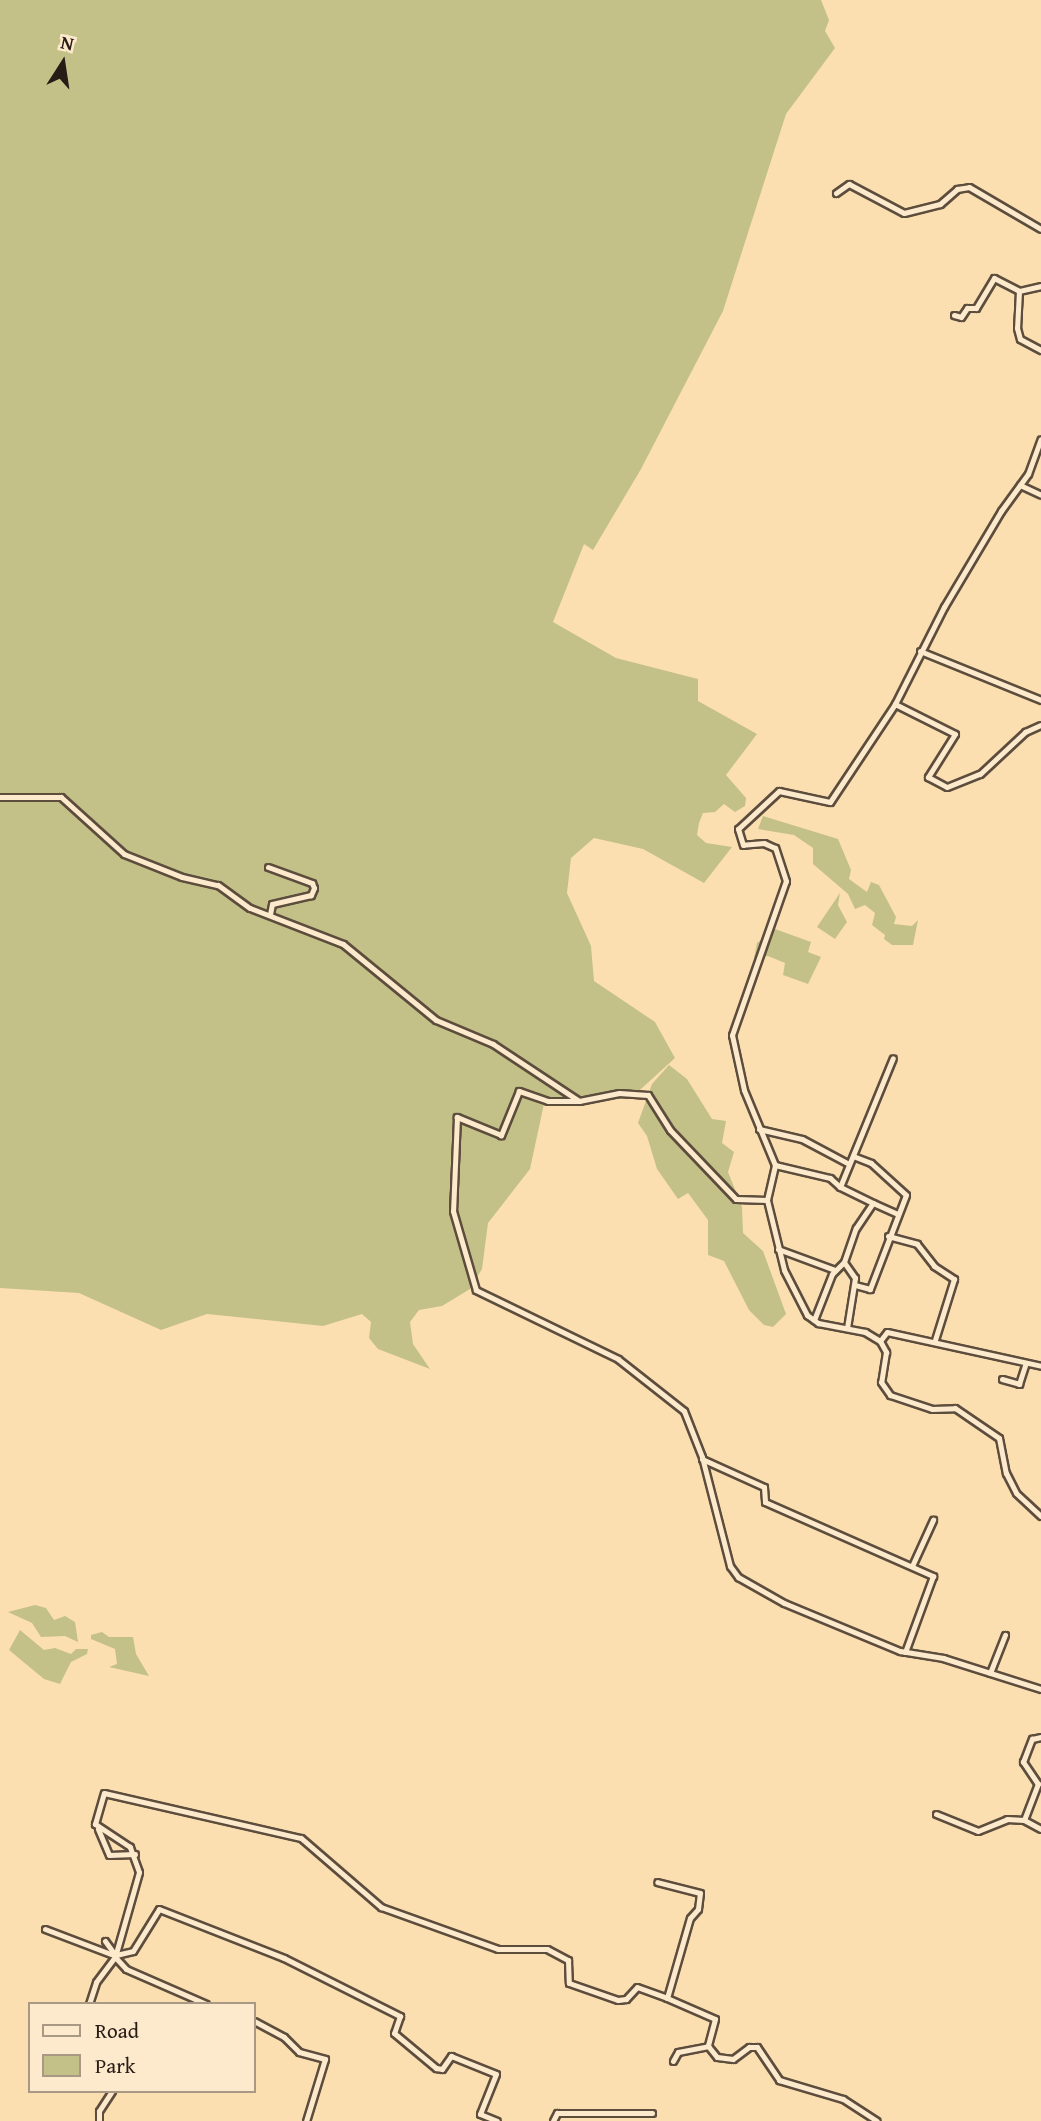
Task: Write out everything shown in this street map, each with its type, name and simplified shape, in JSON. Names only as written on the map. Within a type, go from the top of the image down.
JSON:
[{"type":"street","points":[[836,193],[849,184],[904,213],[940,204],[957,189],[969,187],[1041,229]]},
{"type":"street","points":[[954,315],[961,317],[967,307],[976,308],[994,278],[1019,291],[1041,286]]},
{"type":"street","points":[[1019,291],[1017,334],[1041,350]]},
{"type":"street","points":[[1041,439],[1020,485],[920,651],[895,704],[830,802],[779,790],[738,829],[743,845],[764,843],[775,848],[786,880],[732,1035],[742,1084],[775,1166],[767,1200],[778,1249],[798,1301],[814,1320],[865,1332],[880,1341],[886,1352],[884,1390],[932,1409],[955,1408],[999,1438],[1006,1473],[1016,1493],[1041,1516]]},
{"type":"street","points":[[1020,485],[1041,495]]},
{"type":"street","points":[[920,651],[1041,700]]},
{"type":"street","points":[[895,704],[955,734],[928,777],[947,787],[980,774],[1024,733],[1041,725]]},
{"type":"street","points":[[0,797],[61,797],[124,854],[182,877],[218,884],[243,904],[343,944],[436,1020],[493,1044],[579,1101]]},
{"type":"street","points":[[268,867],[312,883],[314,888],[311,895],[272,904],[270,914]]},
{"type":"street","points":[[840,1187],[893,1058]]},
{"type":"street","points":[[767,1200],[736,1199],[670,1130],[648,1095],[619,1093],[579,1101],[548,1101],[519,1091],[502,1134],[457,1117],[453,1211],[474,1288],[618,1359],[684,1411],[702,1459],[730,1566],[738,1577],[784,1603],[905,1651],[1041,1689]]},
{"type":"street","points":[[759,1129],[797,1137],[849,1164]]},
{"type":"street","points":[[853,1156],[869,1161],[887,1182],[906,1194],[870,1289],[855,1285]]},
{"type":"street","points":[[775,1166],[808,1177],[828,1178],[840,1187],[898,1214]]},
{"type":"street","points":[[814,1320],[835,1270],[844,1262],[856,1228],[873,1203]]},
{"type":"street","points":[[888,1237],[917,1244],[934,1266],[954,1279],[934,1340]]},
{"type":"street","points":[[778,1249],[835,1270]]},
{"type":"street","points":[[844,1262],[855,1277],[847,1328]]},
{"type":"street","points":[[880,1341],[887,1332],[921,1342],[934,1340],[1041,1366]]},
{"type":"street","points":[[1002,1379],[1018,1384],[1026,1363]]},
{"type":"street","points":[[702,1459],[765,1488],[765,1502],[912,1566],[934,1580],[905,1651]]},
{"type":"street","points":[[912,1566],[933,1521]]},
{"type":"street","points":[[990,1673],[1005,1635]]},
{"type":"street","points":[[1024,1820],[1038,1784],[1023,1762],[1030,1742],[1041,1737]]},
{"type":"street","points":[[135,1854],[109,1855],[95,1814],[104,1793],[301,1838],[381,1907],[498,1949],[555,1952],[568,1960],[569,1983],[599,1996],[624,2000],[637,1987],[667,1998],[715,2019],[708,2046],[712,2054],[727,2059],[757,2047],[779,2080],[843,2099],[877,2121]]},
{"type":"street","points":[[936,1814],[978,1830],[1007,1819],[1024,1820],[1041,1829]]},
{"type":"street","points":[[98,1829],[135,1854]]},
{"type":"street","points":[[90,2002],[96,1982],[116,1956],[137,1883],[135,1854]]},
{"type":"street","points":[[657,1882],[701,1894],[698,1909],[687,1926],[667,1998]]},
{"type":"street","points":[[45,1929],[116,1956],[133,1951],[159,1909],[284,1958],[400,2016],[394,2033],[436,2068],[442,2068],[449,2056],[496,2074],[479,2118],[497,2121]]},
{"type":"street","points":[[105,1941],[126,1969],[201,2002]]},
{"type":"street","points":[[256,2022],[284,2037],[299,2052],[325,2059],[306,2121]]},
{"type":"street","points":[[673,2061],[678,2052],[708,2046]]},
{"type":"street","points":[[99,2121],[99,2111],[111,2093]]},
{"type":"street","points":[[553,2121],[557,2113],[652,2113]]},
{"type":"green space","points":[[0,0],[821,0],[829,20],[825,31],[835,48],[786,114],[723,311],[641,469],[593,550],[584,544],[553,622],[616,658],[698,679],[698,701],[757,734],[726,775],[746,798],[745,806],[735,812],[724,804],[715,812],[703,813],[699,823],[697,835],[706,843],[732,847],[704,883],[643,849],[594,838],[571,858],[567,893],[591,946],[594,981],[655,1022],[675,1058],[630,1099],[545,1099],[530,1169],[488,1223],[482,1269],[470,1289],[442,1306],[419,1310],[410,1322],[413,1344],[430,1369],[378,1349],[369,1338],[371,1322],[362,1314],[323,1326],[207,1314],[161,1330],[79,1293],[0,1288]]},
{"type":"green space","points":[[763,816],[838,839],[851,870],[849,879],[867,892],[871,882],[879,885],[896,917],[894,924],[912,926],[918,920],[913,945],[892,945],[884,939],[885,935],[872,925],[875,913],[865,905],[855,909],[848,894],[813,864],[813,848],[794,835],[758,829]]},
{"type":"green space","points":[[840,893],[838,905],[847,922],[835,939],[817,927]]},
{"type":"green space","points":[[775,929],[811,942],[808,952],[821,957],[808,984],[783,975],[785,963],[768,956],[754,958],[757,943]]},
{"type":"green space","points":[[669,1065],[687,1079],[712,1119],[726,1121],[722,1143],[734,1152],[728,1172],[742,1207],[743,1233],[763,1251],[786,1314],[773,1327],[764,1325],[749,1310],[724,1261],[708,1255],[708,1220],[688,1193],[678,1199],[657,1169],[647,1136],[638,1123],[652,1084]]},
{"type":"green space","points":[[35,1605],[46,1608],[54,1620],[65,1616],[75,1622],[78,1642],[65,1636],[41,1637],[32,1623],[8,1612]]},
{"type":"green space","points":[[20,1630],[44,1650],[55,1648],[71,1654],[76,1649],[88,1649],[87,1654],[71,1662],[60,1684],[44,1679],[9,1650]]},
{"type":"green space","points":[[102,1632],[109,1637],[133,1637],[136,1654],[149,1676],[109,1667],[117,1664],[115,1649],[91,1639],[91,1635]]}]
